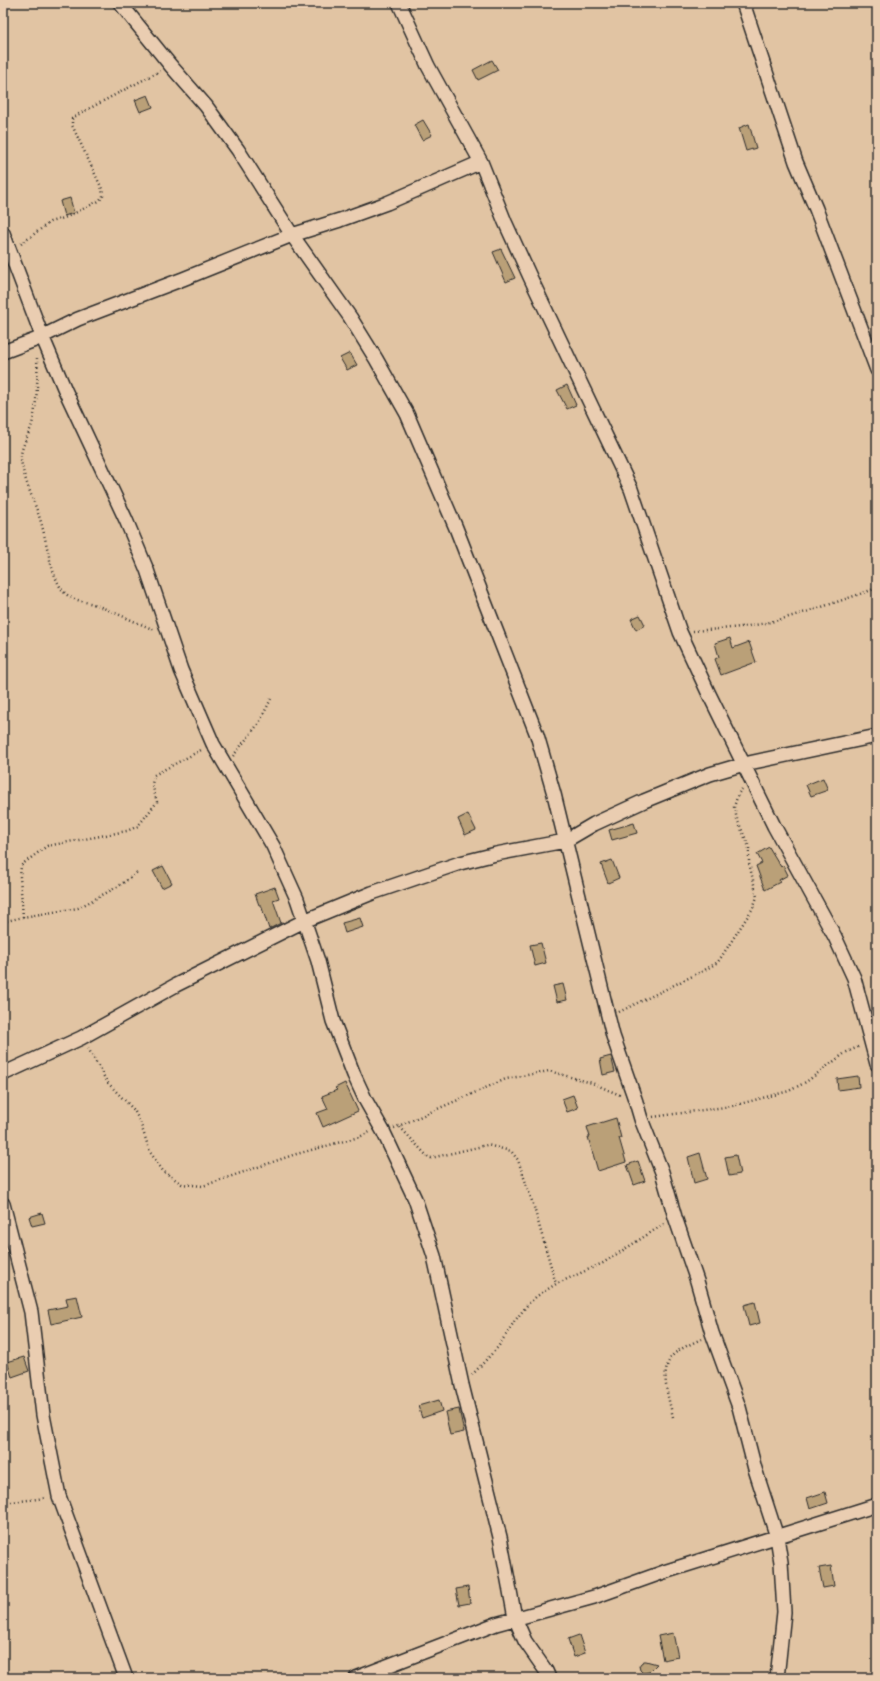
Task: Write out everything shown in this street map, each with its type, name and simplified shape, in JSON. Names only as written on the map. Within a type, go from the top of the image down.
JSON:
[{"type":"street","points":[[120,3],[171,66],[206,106],[229,138],[292,235],[350,317],[407,414],[456,528],[537,735],[565,841],[608,1017],[641,1119],[662,1172],[712,1333],[739,1407],[755,1469],[777,1537],[781,1562],[784,1612],[777,1678]]},
{"type":"street","points":[[399,3],[428,66],[481,162],[518,251],[631,489],[680,632],[750,778],[778,833],[835,937],[854,978],[877,1064]]},
{"type":"street","points":[[743,3],[796,162],[816,209],[877,370]]},
{"type":"street","points":[[3,352],[39,338],[78,319],[292,235],[387,203],[481,162]]},
{"type":"street","points":[[3,233],[11,252],[39,338],[147,570],[168,636],[213,744],[273,846],[297,899],[318,961],[333,1021],[351,1069],[366,1100],[384,1131],[415,1199],[434,1256],[462,1385],[500,1537],[515,1618],[525,1641],[546,1671],[549,1678]]},
{"type":"street","points":[[3,1074],[81,1038],[176,985],[304,922],[372,893],[447,867],[496,854],[565,841],[594,824],[644,801],[710,774],[744,764],[877,736]]},
{"type":"street","points":[[3,1204],[31,1312],[43,1415],[59,1496],[126,1678]]},
{"type":"street","points":[[356,1678],[515,1618],[594,1597],[664,1572],[877,1505]]},
{"type":"path","points":[[11,252],[50,222],[67,217],[101,199],[102,189],[72,125],[72,119],[116,94],[171,66]]},
{"type":"path","points":[[39,338],[38,373],[32,423],[22,450],[21,458],[23,469],[43,527],[47,548],[57,580],[63,591],[73,599],[94,604],[168,636]]},
{"type":"path","points":[[680,632],[730,628],[765,623],[877,588]]},
{"type":"path","points":[[226,766],[259,723],[271,699]]},
{"type":"path","points":[[23,917],[20,877],[21,866],[24,863],[47,846],[127,831],[138,826],[157,802],[152,784],[154,775],[213,744]]},
{"type":"path","points":[[608,1017],[703,971],[718,962],[753,908],[757,897],[749,863],[749,847],[737,819],[734,807],[738,794],[750,778]]},
{"type":"path","points":[[3,922],[23,917],[78,908],[118,886],[140,871]]},
{"type":"path","points":[[81,1038],[108,1082],[134,1110],[140,1122],[150,1152],[164,1171],[182,1184],[203,1186],[293,1155],[359,1137],[378,1130],[384,1131],[400,1127],[506,1079],[549,1071],[592,1083],[636,1102]]},
{"type":"path","points":[[641,1119],[732,1106],[789,1091],[806,1082],[849,1050],[871,1041]]},
{"type":"path","points":[[400,1127],[428,1157],[431,1158],[487,1145],[511,1152],[518,1160],[556,1284]]},
{"type":"path","points":[[462,1385],[498,1347],[514,1322],[528,1304],[537,1296],[556,1284],[607,1260],[675,1217]]},
{"type":"path","points":[[673,1417],[666,1382],[668,1363],[675,1353],[712,1333]]},
{"type":"path","points":[[3,1503],[59,1496]]},
{"type":"building","points":[[492,60],[498,70],[478,80],[473,70]]},
{"type":"building","points":[[148,95],[153,107],[140,112],[135,100]]},
{"type":"building","points":[[423,120],[432,135],[422,140],[414,125]]},
{"type":"building","points":[[749,124],[756,148],[746,151],[739,128]]},
{"type":"building","points":[[70,198],[74,213],[64,216],[60,201]]},
{"type":"building","points":[[501,249],[515,278],[506,282],[493,252]]},
{"type":"building","points":[[350,353],[357,365],[347,370],[340,358]]},
{"type":"building","points":[[567,385],[576,405],[567,409],[557,390]]},
{"type":"building","points":[[640,615],[645,625],[636,630],[631,619]]},
{"type":"building","points":[[730,638],[733,648],[749,642],[756,662],[721,675],[715,659],[719,657],[715,643]]},
{"type":"building","points":[[823,778],[828,790],[811,796],[806,785]]},
{"type":"building","points":[[468,814],[476,830],[465,835],[458,819]]},
{"type":"building","points":[[634,823],[637,833],[612,840],[609,830]]},
{"type":"building","points":[[769,847],[781,867],[783,865],[788,875],[779,880],[780,882],[765,890],[756,866],[762,863],[757,854]]},
{"type":"building","points":[[612,860],[619,878],[608,883],[601,864]]},
{"type":"building","points":[[163,866],[172,883],[162,888],[153,871]]},
{"type":"building","points":[[275,887],[279,898],[273,900],[281,923],[269,929],[261,905],[259,905],[255,894]]},
{"type":"building","points":[[360,918],[363,927],[345,933],[342,923]]},
{"type":"building","points":[[541,943],[546,963],[535,966],[530,945]]},
{"type":"building","points":[[563,984],[567,1000],[557,1002],[553,986]]},
{"type":"building","points":[[611,1056],[615,1072],[603,1075],[600,1059]]},
{"type":"building","points":[[858,1076],[859,1087],[838,1090],[837,1079]]},
{"type":"building","points":[[345,1083],[358,1111],[323,1127],[317,1113],[328,1109],[322,1096],[337,1090],[335,1088]]},
{"type":"building","points":[[573,1095],[578,1108],[567,1112],[562,1099]]},
{"type":"building","points":[[616,1118],[621,1138],[619,1138],[626,1162],[598,1171],[588,1137],[590,1137],[587,1127]]},
{"type":"building","points":[[700,1153],[707,1179],[694,1183],[688,1157]]},
{"type":"building","points":[[736,1155],[740,1174],[729,1176],[725,1157]]},
{"type":"building","points":[[638,1161],[645,1181],[634,1185],[627,1165]]},
{"type":"building","points":[[42,1213],[45,1223],[32,1226],[29,1217]]},
{"type":"building","points":[[77,1296],[82,1317],[51,1324],[48,1310],[68,1306],[66,1298]]},
{"type":"building","points":[[755,1302],[760,1323],[749,1326],[744,1305]]},
{"type":"building","points":[[24,1357],[29,1371],[12,1377],[7,1362]]},
{"type":"building","points":[[439,1400],[442,1411],[422,1418],[418,1406]]},
{"type":"building","points":[[459,1409],[464,1432],[450,1435],[445,1412]]},
{"type":"building","points":[[825,1492],[828,1503],[810,1509],[807,1498]]},
{"type":"building","points":[[831,1566],[834,1586],[823,1588],[819,1568]]},
{"type":"building","points":[[468,1587],[470,1603],[459,1605],[456,1589]]},
{"type":"building","points":[[673,1633],[678,1657],[663,1660],[658,1636]]},
{"type":"building","points":[[579,1635],[585,1653],[574,1657],[568,1639]]},
{"type":"building","points":[[644,1661],[657,1664],[649,1672],[643,1673],[639,1666]]}]
